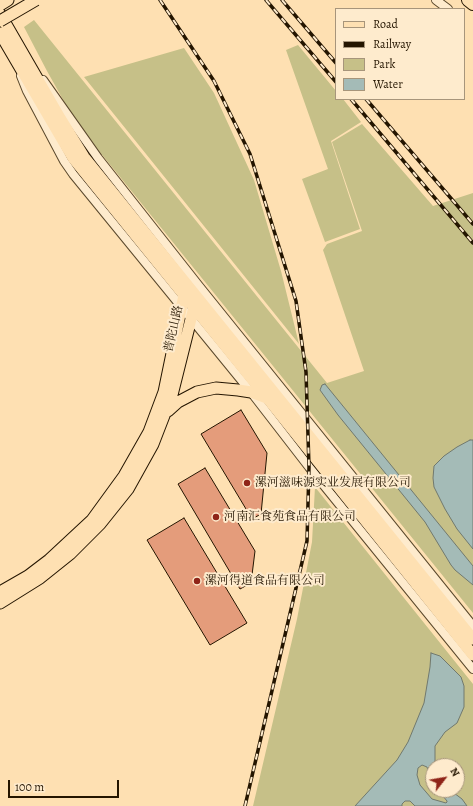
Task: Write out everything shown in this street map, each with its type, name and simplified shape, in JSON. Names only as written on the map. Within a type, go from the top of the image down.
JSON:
[{"type":"highway","points":[[468,0],[473,4]]},
{"type":"main road","points":[[0,5],[8,0]]},
{"type":"main road","points":[[0,21],[36,0]]},
{"type":"main road","points":[[0,14],[16,50],[84,157],[473,639]]},
{"type":"main road","points":[[0,33],[16,50]]},
{"type":"main road","name":"普陀山路","points":[[0,603],[40,578],[70,554],[100,524],[128,489],[154,444],[172,395],[194,307],[192,291]]},
{"type":"main road","name":"普陀山路","points":[[0,592],[28,576],[49,560],[92,520],[124,476],[149,432],[164,392],[181,308],[192,291]]},
{"type":"main road","points":[[194,307],[473,655]]},
{"type":"main road","points":[[165,414],[178,402],[197,392],[216,388],[251,392],[268,399]]},
{"type":"street","points":[[436,0],[447,8]]},
{"type":"street","points":[[16,50],[27,91],[64,161],[473,669]]},
{"type":"street","points":[[192,291],[473,626]]},
{"type":"green space","points":[[34,20],[327,383],[364,371],[323,250],[327,244],[362,231],[332,142],[362,124],[433,206],[473,193],[473,613],[99,151],[66,105],[24,27]]},
{"type":"green space","points":[[298,45],[335,90],[335,100],[344,100],[361,122],[331,141],[360,229],[325,242],[302,179],[328,169],[286,50]]},
{"type":"green space","points":[[184,48],[214,93],[254,180],[281,271],[299,344],[84,77]]},
{"type":"green space","points":[[315,487],[473,684],[473,806],[253,806],[297,619],[312,542]]},
{"type":"water","points":[[325,384],[473,566],[473,585],[451,565],[425,522],[338,415],[320,390],[322,385]]},
{"type":"water","points":[[470,440],[473,440],[473,549],[457,529],[445,509],[434,487],[433,478],[434,466],[444,456]]},
{"type":"water","points":[[431,653],[440,656],[461,677],[464,686],[464,707],[457,723],[445,732],[435,746],[435,758],[425,758],[425,766],[422,765],[418,768],[417,775],[420,785],[425,791],[425,798],[431,798],[446,803],[447,801],[445,798],[461,798],[467,806],[415,806],[410,801],[405,801],[402,806],[355,806],[397,760],[408,742],[424,703]]},
{"type":"building","name":"漯河滋味源实业发展有限公司","points":[[241,410],[267,453],[261,514],[252,519],[201,434]]},
{"type":"building","name":"河南汇食苑食品有限公司","points":[[205,468],[255,551],[251,583],[240,589],[178,484]]},
{"type":"building","name":"漯河得道食品有限公司","points":[[184,518],[247,623],[210,645],[147,540]]},
{"type":"railway","points":[[160,0],[214,81],[250,154],[296,301],[306,372],[309,467],[307,541],[245,806]]},
{"type":"railway","points":[[266,0],[335,81]]},
{"type":"railway","points":[[282,0],[335,62]]},
{"type":"railway","points":[[352,100],[473,243]]},
{"type":"railway","points":[[367,100],[473,224]]},
{"type":"place","name":"漯河滋味源实业发展有限公司","points":[[247,483]]},
{"type":"place","name":"河南汇食苑食品有限公司","points":[[216,517]]},
{"type":"place","name":"漯河得道食品有限公司","points":[[197,581]]}]
